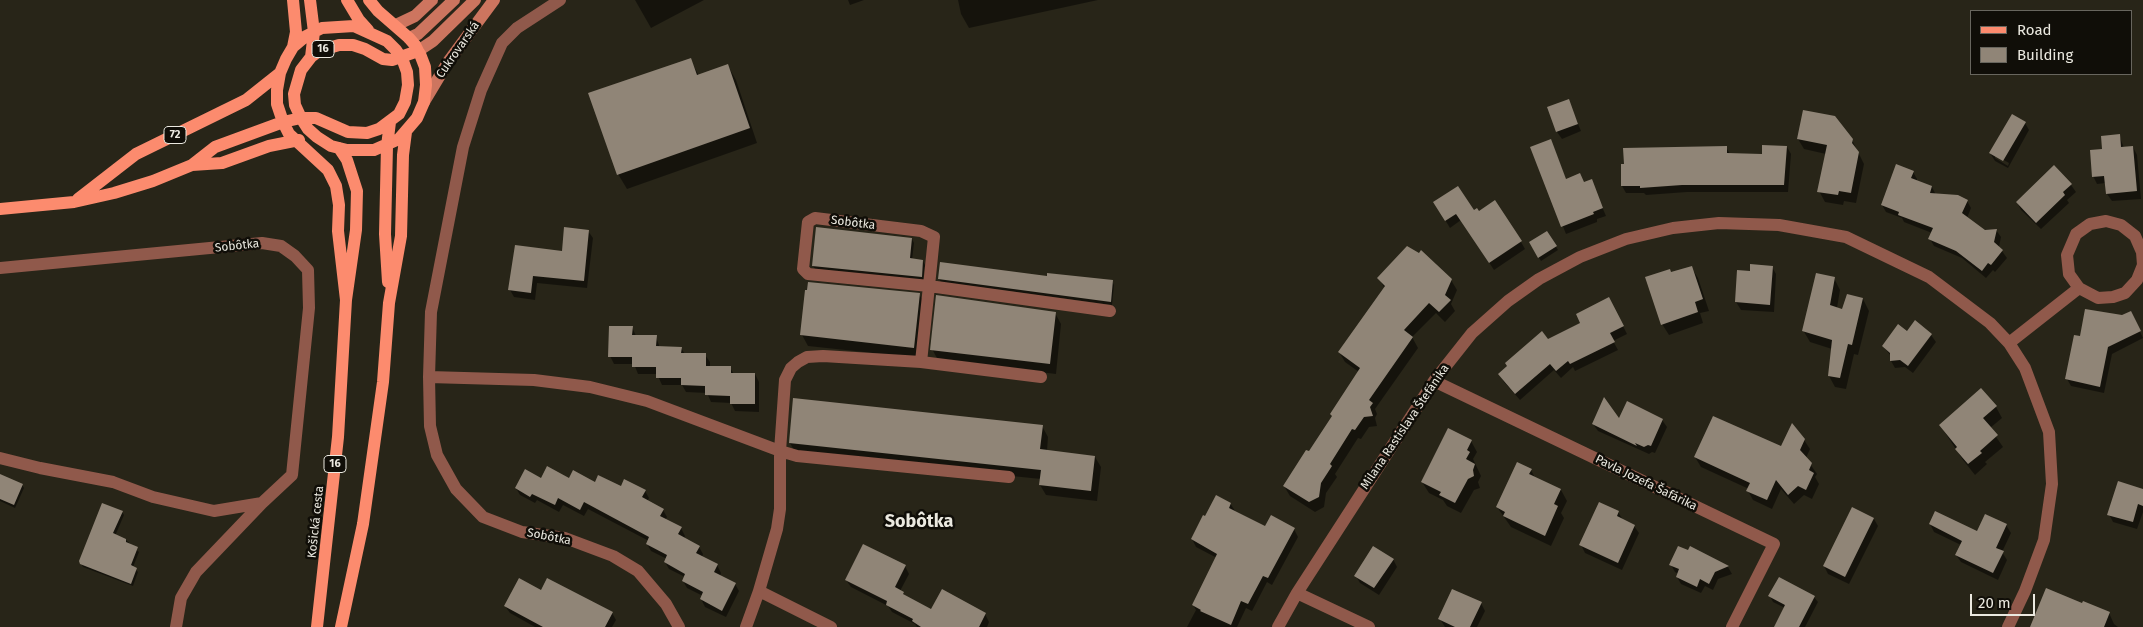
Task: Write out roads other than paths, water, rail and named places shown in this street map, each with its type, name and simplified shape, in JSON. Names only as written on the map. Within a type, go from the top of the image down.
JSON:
[{"type":"main road","name":"Košická cesta","points":[[293,0],[296,32],[293,47],[280,73],[277,104],[283,122],[294,140],[328,170],[336,186],[346,300]]},
{"type":"main road","name":"Košická cesta","points":[[310,0],[314,32],[311,57],[301,70],[296,81],[295,105],[301,118],[317,137],[339,148],[359,152],[374,150],[399,139],[417,118],[424,102],[426,85],[425,67],[418,51],[396,24],[378,11],[369,0]]},
{"type":"main road","name":"Košická cesta","points":[[347,0],[359,20],[370,32]]},
{"type":"main road","points":[[396,24],[415,16],[432,0]]},
{"type":"main road","points":[[387,41],[409,38],[418,34],[454,0]]},
{"type":"main road","name":"Cukrovarská","points":[[418,51],[433,41],[475,0]]},
{"type":"main road","name":"Cukrovarská","points":[[424,102],[448,62],[494,0]]},
{"type":"main road","name":"Košická cesta","points":[[283,122],[301,118],[316,118],[342,129],[357,133],[367,133],[379,129],[398,114],[405,102],[408,85],[407,72],[396,50],[387,41],[354,26],[322,28],[306,36],[293,47]]},
{"type":"main road","name":"16","points":[[311,57],[327,47],[339,45],[353,45],[383,59],[392,60],[418,51]]},
{"type":"main road","name":"72","points":[[74,202],[136,154],[231,108],[280,73]]},
{"type":"main road","points":[[0,209],[74,202],[145,183],[192,165],[215,147],[283,122]]},
{"type":"main road","name":"Košická cesta","points":[[389,304],[385,234],[386,146],[390,122]]},
{"type":"main road","name":"Košická cesta","points":[[341,627],[363,524],[383,382],[389,304],[401,236],[403,155],[406,132]]},
{"type":"main road","points":[[192,165],[222,163],[269,146],[317,137]]},
{"type":"main road","name":"Košická cesta","points":[[317,627],[337,446],[346,300],[356,230],[356,191],[347,160],[339,148]]},
{"type":"street","name":"Sobôtka","points":[[560,0],[517,28],[502,43],[482,90],[463,147],[431,312],[430,426],[437,456],[456,489],[483,517],[522,532],[566,538],[613,556],[638,571],[666,604],[679,627]]},
{"type":"street","name":"Sobôtka","points":[[921,362],[929,286],[934,237],[921,231],[815,218],[808,222],[803,269],[808,274],[929,286],[1110,311]]},
{"type":"street","points":[[2106,221],[2121,225],[2135,236],[2142,252],[2143,265],[2137,280],[2124,293],[2113,297],[2098,298],[2079,288],[2069,274],[2067,255],[2076,234],[2090,224],[2106,221]]},
{"type":"street","name":"Milana Rastislava Štefánika","points":[[1278,627],[1296,593],[1434,381],[1472,333],[1508,301],[1539,279],[1580,257],[1626,239],[1673,228],[1719,223],[1779,225],[1846,237],[1929,277],[1990,323],[2009,343],[2025,368],[2049,432],[2052,484],[2044,540],[2025,592],[2008,627]]},
{"type":"street","name":"Sobôtka","points":[[0,268],[262,243],[281,246],[295,256],[308,270],[309,308],[292,475],[262,503],[196,572],[181,598],[176,627]]},
{"type":"street","points":[[2009,343],[2079,288]]},
{"type":"street","points":[[746,627],[759,591],[777,529],[780,509],[780,452],[785,380],[798,362],[807,357],[823,356],[921,362],[1041,377]]},
{"type":"street","points":[[429,377],[534,380],[590,387],[647,401],[780,452],[797,456],[1009,477]]},
{"type":"street","name":"Pavla Jozefa Šafárika","points":[[1434,381],[1774,544],[1732,627]]},
{"type":"street","points":[[0,458],[113,482],[153,497],[214,511],[262,503]]},
{"type":"street","points":[[759,591],[831,627]]},
{"type":"street","points":[[1296,593],[1369,627]]},
{"type":"district","name":"Sobôtka","points":[[919,522]]}]
